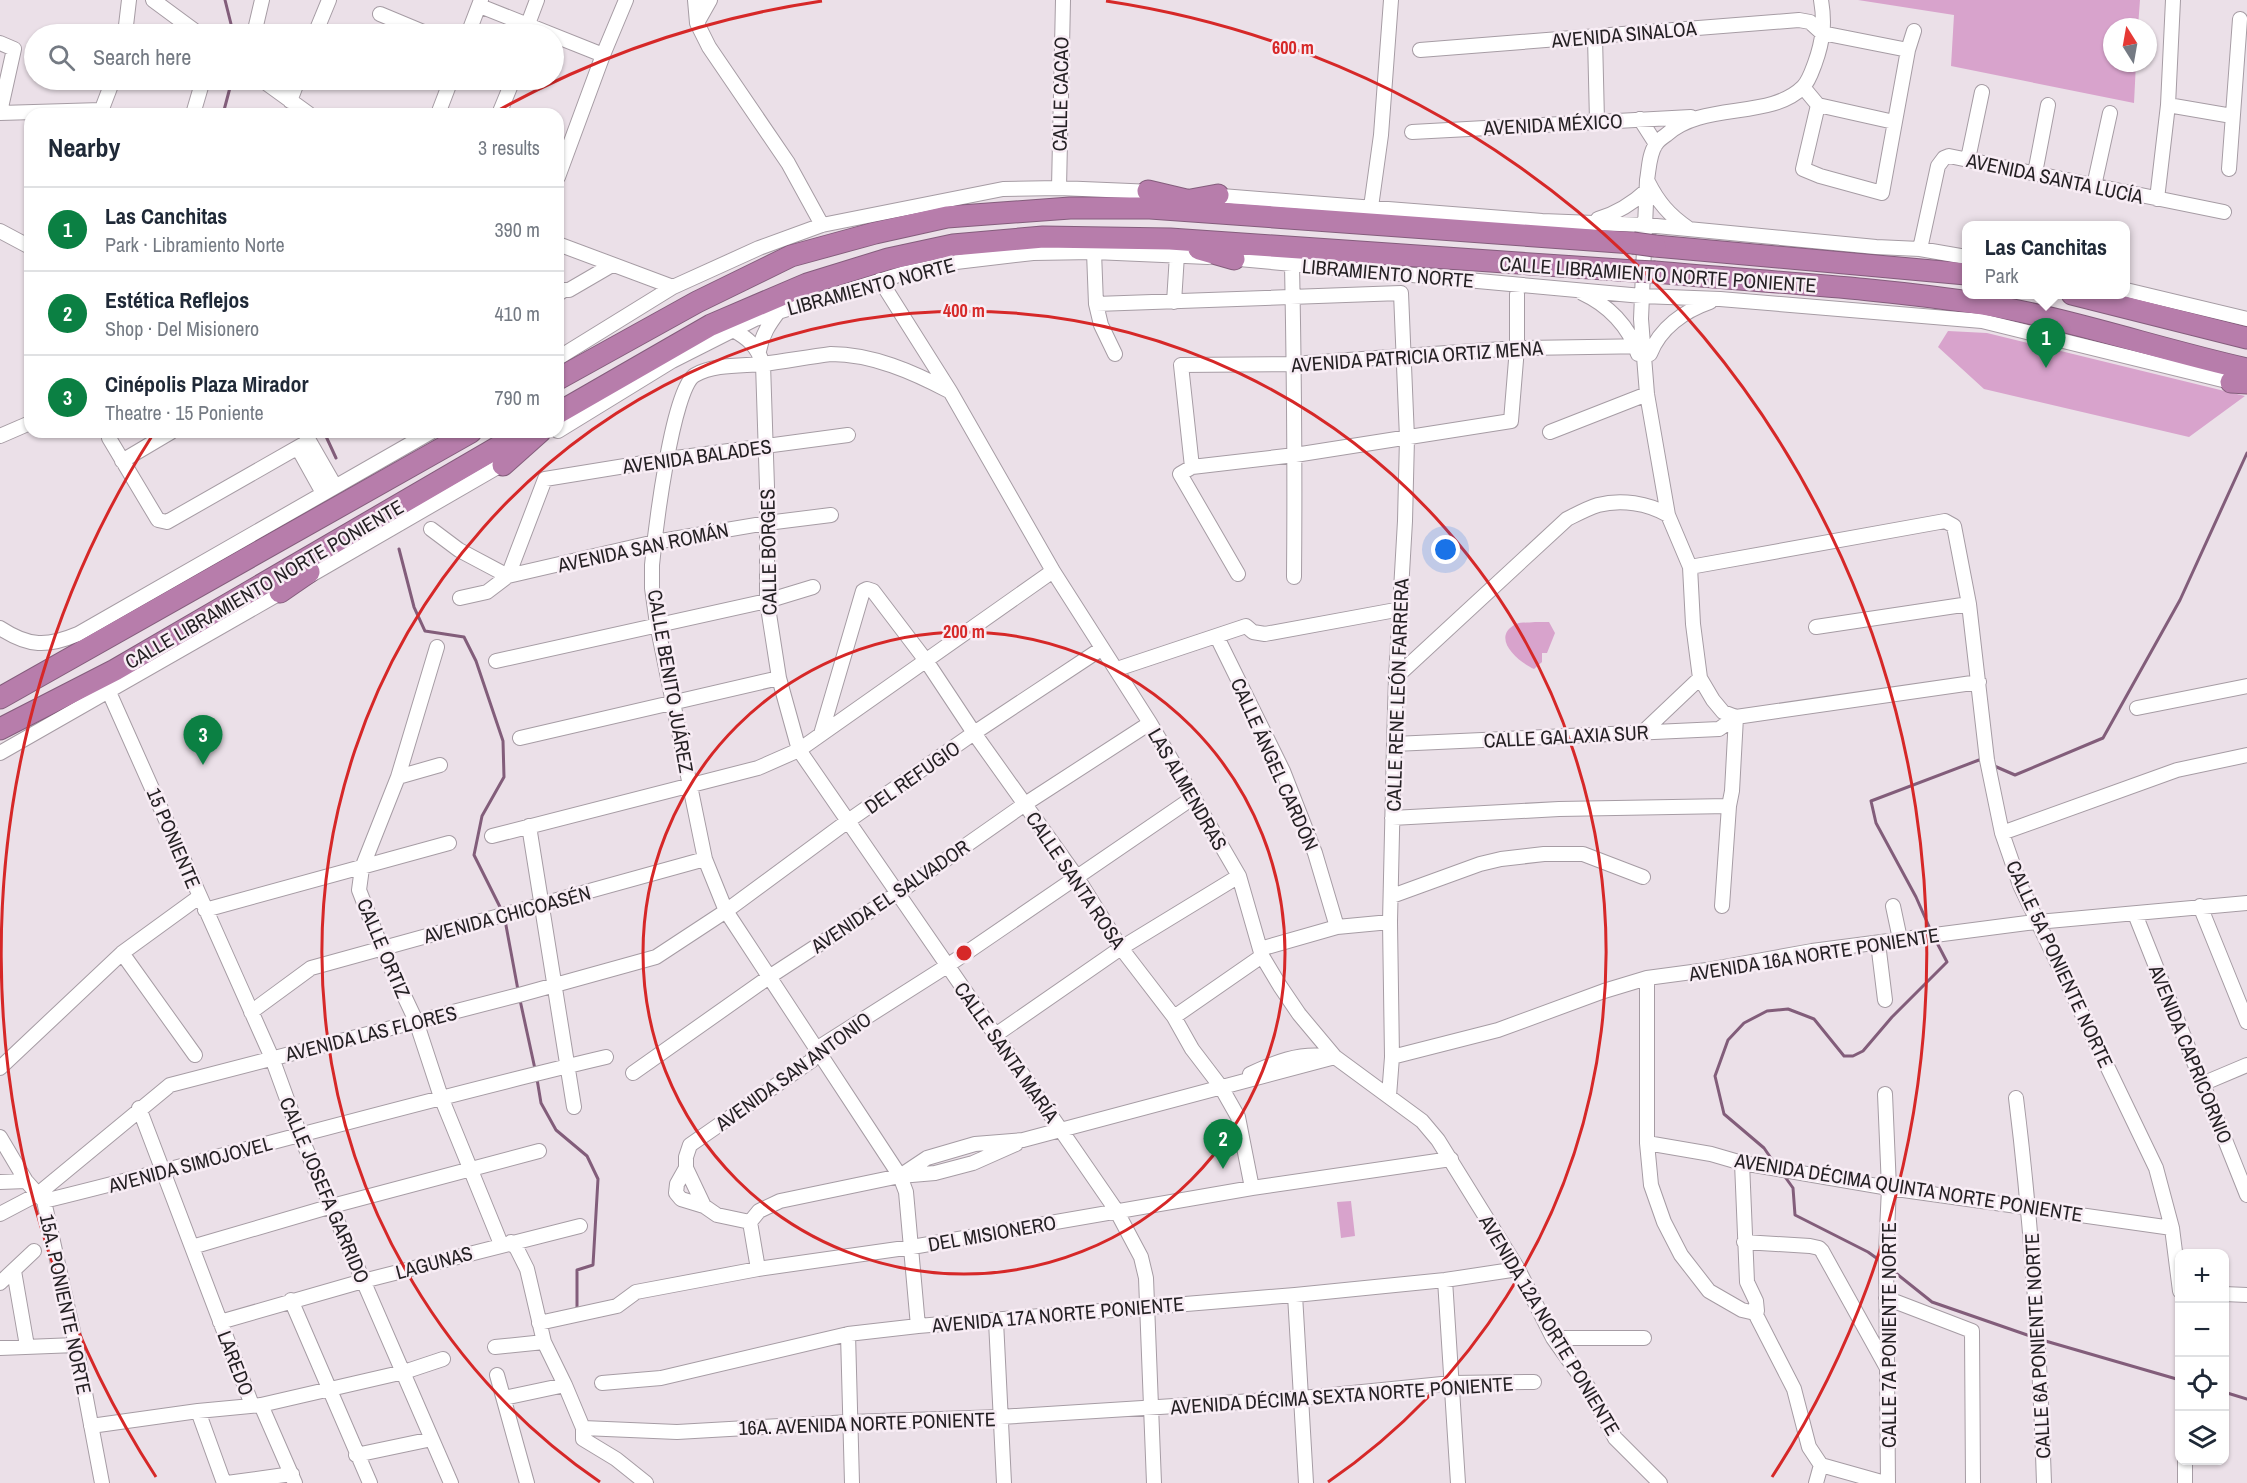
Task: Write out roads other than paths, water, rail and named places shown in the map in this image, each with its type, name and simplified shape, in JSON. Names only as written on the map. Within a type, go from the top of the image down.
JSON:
[{"type":"highway","points":[[1149,199],[1190,200],[1218,195]]},
{"type":"highway","name":"CALLE LIBRAMIENTO NORTE PONIENTE","points":[[564,370],[791,256],[875,233],[947,217],[1070,208],[1149,199],[1233,214],[1633,243],[1962,274]]},
{"type":"highway","points":[[1190,200],[1233,214]]},
{"type":"highway","name":"CALLE LIBRAMIENTO NORTE PONIENTE","points":[[570,412],[711,325],[807,284],[888,258],[953,244],[1043,237],[1236,251],[1655,272],[1895,292],[1983,305],[2046,318],[2243,376]]},
{"type":"highway","points":[[1173,247],[1236,251]]},
{"type":"highway","points":[[2095,299],[2245,332]]},
{"type":"highway","name":"CALLE LIBRAMIENTO NORTE PONIENTE","points":[[0,698],[460,438]]},
{"type":"highway","name":"CALLE LIBRAMIENTO NORTE PONIENTE","points":[[0,729],[115,670],[385,514],[499,456],[518,438]]},
{"type":"highway","points":[[499,456],[530,438]]},
{"type":"highway","points":[[280,592],[358,538],[385,514]]},
{"type":"street","points":[[126,24],[129,0]]},
{"type":"street","points":[[153,0],[185,24]]},
{"type":"street","points":[[256,24],[262,0]]},
{"type":"street","points":[[319,24],[329,0]]},
{"type":"street","points":[[472,24],[480,3],[528,24],[537,0]]},
{"type":"street","points":[[564,161],[626,0]]},
{"type":"street","points":[[695,0],[697,23],[709,47],[788,163],[822,225]]},
{"type":"street","points":[[697,23],[710,0]]},
{"type":"street","name":"CALLE CACAO","points":[[1059,188],[1063,0]]},
{"type":"street","points":[[1371,207],[1381,135],[1391,0]]},
{"type":"street","points":[[1722,906],[1736,717],[1724,712],[1718,706],[1700,678],[1693,624],[1690,567],[1668,515],[1647,394],[1642,296],[1647,185],[1650,161],[1656,144],[1671,130],[1694,117],[1784,100],[1803,87],[1809,79],[1822,46],[1825,22],[1821,0]]},
{"type":"street","points":[[2157,200],[2168,105],[2174,0]]},
{"type":"street","points":[[380,15],[403,24]]},
{"type":"street","points":[[2229,169],[2240,19]]},
{"type":"street","name":"AVENIDA SINALOA","points":[[1420,51],[1799,20],[1810,22],[1822,33],[1908,50]]},
{"type":"street","points":[[1818,105],[1803,168],[1820,176],[1882,193],[1908,50],[1914,31]]},
{"type":"street","points":[[1595,37],[1597,121]]},
{"type":"street","points":[[564,39],[603,55]]},
{"type":"street","points":[[0,43],[14,49],[0,112],[24,112]]},
{"type":"street","points":[[1803,87],[1818,105],[1894,122]]},
{"type":"street","points":[[102,108],[109,90]]},
{"type":"street","points":[[195,108],[200,90]]},
{"type":"street","points":[[275,90],[300,108]]},
{"type":"street","points":[[290,101],[294,90]]},
{"type":"street","points":[[440,108],[447,90]]},
{"type":"street","points":[[502,108],[509,90]]},
{"type":"street","points":[[1968,159],[1982,92]]},
{"type":"street","points":[[2035,173],[2048,105]]},
{"type":"street","points":[[2168,105],[2232,116]]},
{"type":"street","points":[[2094,186],[2110,113]]},
{"type":"street","name":"AVENIDA MÉXICO","points":[[1412,132],[1694,117]]},
{"type":"street","points":[[1640,119],[1656,144]]},
{"type":"street","name":"AVENIDA SANTA LUCÍA","points":[[1920,249],[1939,164],[1949,156],[2224,212]]},
{"type":"street","points":[[1586,222],[1611,215],[1630,205],[1647,185]]},
{"type":"street","points":[[1647,185],[1671,216],[1689,229]]},
{"type":"street","points":[[564,369],[673,287],[759,248],[822,225],[1003,189],[1059,188],[1149,199],[1218,195],[1530,220],[1646,225],[1876,248],[1920,249],[1962,256]]},
{"type":"street","points":[[0,231],[24,244]]},
{"type":"street","points":[[564,246],[673,287]]},
{"type":"street","points":[[1173,247],[1174,302]]},
{"type":"street","name":"LIBRAMIENTO NORTE","points":[[570,412],[755,319],[880,280],[956,262],[1033,254],[1173,247]]},
{"type":"street","name":"LIBRAMIENTO NORTE","points":[[1236,251],[1292,264],[1642,296],[1720,299],[1983,321],[2243,376]]},
{"type":"street","points":[[1094,252],[1096,304],[1101,325],[1115,354]]},
{"type":"street","points":[[564,291],[607,264]]},
{"type":"street","points":[[1292,264],[1295,455],[1293,577]]},
{"type":"street","name":"LAS ALMENDRAS","points":[[880,280],[950,391],[1053,571],[1101,649],[1117,669],[1194,797],[1239,876],[1261,953],[1299,1014],[1335,1057],[1422,1121],[1451,1159]]},
{"type":"street","points":[[1574,290],[1593,299],[1611,312],[1644,346]]},
{"type":"street","points":[[2130,291],[2245,332]]},
{"type":"street","name":"CALLE RENE LEÓN FARRERA","points":[[1293,297],[1401,293],[1407,438],[1401,609],[1395,677],[1390,922],[1392,1057],[1389,1096]]},
{"type":"street","points":[[1238,574],[1186,470],[1511,421],[1517,348],[1517,294]]},
{"type":"street","points":[[1096,304],[1293,297]]},
{"type":"street","points":[[1644,346],[1694,308],[1720,299]]},
{"type":"street","name":"CALLE BORGES","points":[[780,311],[766,328],[761,357],[766,446],[766,601],[779,678],[799,750]]},
{"type":"street","points":[[733,330],[747,338],[761,357],[849,354],[921,376],[950,391]]},
{"type":"street","name":"AVENIDA PATRICIA ORTIZ MENA","points":[[1186,470],[1181,366],[1292,364],[1517,348],[1644,346]]},
{"type":"street","name":"CALLE BENITO JUÁREZ","points":[[761,357],[702,372],[691,378],[683,390],[668,459],[655,542],[652,588],[657,624],[705,860],[726,911],[900,1176],[906,1192],[918,1326]]},
{"type":"street","points":[[1550,432],[1647,394]]},
{"type":"street","points":[[0,436],[24,426]]},
{"type":"street","name":"AVENIDA BALADES","points":[[508,576],[545,479],[668,459],[848,435]]},
{"type":"street","points":[[109,438],[158,520],[162,522],[304,440],[329,489]]},
{"type":"street","points":[[122,461],[161,438]]},
{"type":"street","points":[[0,628],[16,639],[39,644],[58,643],[68,639],[419,438]]},
{"type":"street","name":"LIBRAMIENTO NORTE","points":[[0,753],[280,592],[499,456],[541,438]]},
{"type":"street","points":[[1395,677],[1568,519],[1599,505],[1626,502],[1654,507],[1668,515]]},
{"type":"street","name":"AVENIDA SAN ROMÁN","points":[[460,598],[487,592],[508,576],[655,542],[831,515]]},
{"type":"street","name":"CALLE 5A PONIENTE NORTE","points":[[1690,567],[1945,521],[1954,526],[1969,604],[1987,760],[2002,833],[2020,885],[2156,1168],[2165,1197],[2175,1252]]},
{"type":"street","points":[[431,529],[459,550],[508,576]]},
{"type":"street","points":[[492,836],[758,768],[799,750],[927,662],[1053,571]]},
{"type":"street","points":[[496,661],[766,601],[813,587]]},
{"type":"street","name":"CALLE SANTA ROSA","points":[[821,734],[863,591],[867,589],[873,591],[927,662],[974,733],[1076,876],[1121,948],[1174,1017],[1192,1048],[1221,1087],[1238,1117],[1252,1188]]},
{"type":"street","points":[[1816,627],[1969,604]]},
{"type":"street","points":[[1117,669],[1246,626],[1253,632],[1265,634],[1401,609]]},
{"type":"street","name":"CALLE ÁNGEL CARDÓN","points":[[1217,637],[1283,771],[1315,853],[1337,927]]},
{"type":"street","name":"CALLE ORTIZ","points":[[437,647],[398,777],[362,868],[359,890],[382,949],[416,1021],[441,1097],[470,1169],[506,1243],[517,1249],[527,1269],[543,1342],[565,1385],[583,1428],[583,1439],[616,1459],[646,1483]]},
{"type":"street","name":"DEL REFUGIO","points":[[726,911],[848,821],[974,733],[1101,649]]},
{"type":"street","points":[[520,738],[779,678]]},
{"type":"street","points":[[1642,733],[1700,678]]},
{"type":"street","name":"CALLE GALAXIA SUR","points":[[1394,744],[1719,729],[1736,717],[1979,682]]},
{"type":"street","points":[[2137,708],[2247,686]]},
{"type":"street","name":"15 PONIENTE","points":[[0,1068],[122,953],[202,903],[182,853],[109,692]]},
{"type":"street","name":"AVENIDA EL SALVADOR","points":[[633,1073],[769,977],[898,892],[1025,804],[1150,723]]},
{"type":"street","name":"CALLE SANTA MARÍA","points":[[799,750],[1116,1210],[1141,1257],[1146,1278],[1148,1307],[1154,1483]]},
{"type":"street","points":[[2002,833],[2177,770],[2247,755]]},
{"type":"street","points":[[398,777],[440,765]]},
{"type":"street","name":"AVENIDA SAN ANTONIO","points":[[686,1168],[686,1157],[690,1144],[811,1061],[821,1046],[947,966],[1194,797]]},
{"type":"street","points":[[1392,818],[1560,809],[1729,806]]},
{"type":"street","points":[[529,826],[574,1107]]},
{"type":"street","points":[[202,903],[362,868],[449,843]]},
{"type":"street","points":[[1392,896],[1479,864],[1544,854],[1583,854],[1643,877]]},
{"type":"street","name":"AVENIDA CHICOASÉN","points":[[251,1012],[311,968],[478,920],[705,860]]},
{"type":"street","points":[[994,1036],[1121,948],[1239,876]]},
{"type":"street","name":"CALLE JOSEFA GARRIDO","points":[[202,903],[272,1058],[300,1135],[451,1483]]},
{"type":"street","name":"AVENIDA 16A NORTE PONIENTE","points":[[1392,1057],[1498,1030],[1604,991],[1647,978],[1900,939],[2038,922],[2247,903]]},
{"type":"street","points":[[1893,906],[1900,939]]},
{"type":"street","points":[[2200,906],[2247,1022]]},
{"type":"street","name":"AVENIDA LAS FLORES","points":[[41,1198],[139,1108],[170,1085],[656,957],[726,911]]},
{"type":"street","name":"AVENIDA CAPRICORNIO","points":[[2135,914],[2247,1195]]},
{"type":"street","points":[[1174,1017],[1261,953],[1337,927],[1390,922]]},
{"type":"street","points":[[1878,943],[1885,1000]]},
{"type":"street","points":[[122,953],[195,1056]]},
{"type":"street","points":[[1647,978],[1647,1143],[1651,1185],[1664,1222],[1681,1255],[1709,1291],[1742,1310],[1755,1313]]},
{"type":"street","points":[[758,1269],[750,1222],[759,1211],[780,1201],[900,1176],[927,1158],[975,1144],[1023,1140],[1062,1131],[1221,1087],[1281,1059],[1310,1054],[1335,1057]]},
{"type":"street","name":"AVENIDA SIMOJOVEL","points":[[41,1198],[162,1172],[441,1097],[606,1056]]},
{"type":"street","points":[[2202,1084],[2247,1065]]},
{"type":"street","name":"CALLE 7A PONIENTE NORTE","points":[[1885,1094],[1889,1188],[1886,1253],[1887,1483]]},
{"type":"street","name":"CALLE 6A PONIENTE NORTE","points":[[2016,1098],[2029,1209],[2038,1326],[2044,1483]]},
{"type":"street","name":"LAREDO","points":[[139,1108],[220,1322],[256,1405],[293,1478]]},
{"type":"street","name":"15A. PONIENTE NORTE","points":[[0,1137],[26,1181],[41,1198],[76,1345],[102,1483]]},
{"type":"street","name":"AVENIDA DÉCIMA QUINTA NORTE PONIENTE","points":[[1647,1143],[1889,1188],[2172,1228]]},
{"type":"street","points":[[192,1247],[332,1206],[539,1151]]},
{"type":"street","name":"DEL MISIONERO","points":[[539,1323],[617,1306],[636,1292],[758,1269],[912,1247],[1252,1188],[1451,1159]]},
{"type":"street","name":"AVENIDA 12A NORTE PONIENTE","points":[[1451,1159],[1518,1269],[1553,1338],[1588,1387],[1615,1438],[1660,1483]]},
{"type":"street","points":[[1742,1162],[1747,1282],[1756,1301],[1757,1311],[1755,1313],[1794,1389],[1809,1447],[1821,1465],[1887,1483]]},
{"type":"street","points":[[686,1168],[677,1184],[676,1192],[681,1198],[704,1206],[717,1215],[750,1222]]},
{"type":"street","points":[[686,1168],[704,1206]]},
{"type":"street","points":[[0,1182],[26,1181]]},
{"type":"street","points":[[0,1214],[41,1198]]},
{"type":"street","name":"LAGUNAS","points":[[220,1322],[291,1300],[506,1243],[580,1226]]},
{"type":"street","points":[[1744,1242],[1810,1246],[1822,1251],[1887,1370]]},
{"type":"street","points":[[0,1283],[34,1251]]},
{"type":"street","name":"AVENIDA 17A NORTE PONIENTE","points":[[602,1383],[661,1378],[848,1334],[918,1326],[1294,1295],[1445,1280],[1518,1269]]},
{"type":"street","points":[[14,1271],[27,1346]]},
{"type":"street","points":[[1445,1280],[1458,1483]]},
{"type":"street","points":[[1887,1294],[1972,1331],[1973,1483]]},
{"type":"street","points":[[2229,1294],[2247,1295]]},
{"type":"street","points":[[1294,1295],[1306,1483]]},
{"type":"street","points":[[291,1300],[370,1483]]},
{"type":"street","points":[[996,1321],[1004,1483]]},
{"type":"street","points":[[848,1334],[852,1483]]},
{"type":"street","points":[[1553,1338],[1644,1338]]},
{"type":"street","points":[[495,1347],[543,1342]]},
{"type":"street","points":[[0,1347],[76,1345]]},
{"type":"street","points":[[91,1426],[256,1405],[404,1372],[443,1359]]},
{"type":"street","points":[[497,1375],[527,1483]]},
{"type":"street","name":"AVENIDA DÉCIMA SEXTA NORTE PONIENTE","points":[[1151,1408],[1302,1398],[1452,1383],[1534,1382]]},
{"type":"street","points":[[504,1398],[565,1385]]},
{"type":"street","name":"16A. AVENIDA NORTE PONIENTE","points":[[583,1428],[677,1432],[1151,1408]]},
{"type":"street","points":[[198,1411],[225,1483],[293,1478]]},
{"type":"street","points":[[356,1455],[432,1438]]},
{"type":"street","points":[[1816,1483],[1821,1465]]},
{"type":"street","points":[[2185,1465],[2185,1483]]},
{"type":"waterway","points":[[225,0],[231,24]]},
{"type":"waterway","points":[[225,108],[229,90]]},
{"type":"waterway","points":[[327,438],[336,458]]},
{"type":"waterway","points":[[1992,765],[2015,775],[2103,738],[2180,600],[2247,453]]},
{"type":"waterway","points":[[399,549],[414,607],[425,631],[464,637],[476,661],[503,741],[504,777],[482,816],[474,855],[502,911]]},
{"type":"waterway","points":[[1931,931],[1916,897],[1876,823],[1871,801],[1979,760],[1984,762]]},
{"type":"waterway","points":[[505,920],[518,990]]},
{"type":"waterway","points":[[1775,1164],[1764,1148],[1724,1114],[1715,1076],[1728,1040],[1744,1023],[1767,1011],[1788,1009],[1814,1019],[1844,1056],[1853,1056],[1863,1051],[1892,1017],[1947,962],[1935,939]]},
{"type":"waterway","points":[[520,1000],[535,1069]]},
{"type":"waterway","points":[[537,1079],[541,1103],[556,1130],[587,1156],[598,1179],[593,1265],[577,1270],[577,1307]]},
{"type":"waterway","points":[[1783,1174],[1793,1188],[1795,1215],[1868,1252],[1882,1262]]},
{"type":"waterway","points":[[1892,1270],[1932,1302],[2033,1337]]},
{"type":"waterway","points":[[2042,1340],[2175,1379]]},
{"type":"waterway","points":[[2229,1394],[2247,1399]]},
{"type":"place","name":"Las Canchitas","points":[[2046,368]]},
{"type":"place","name":"Cinépolis Plaza Mirador","points":[[203,765]]},
{"type":"place","name":"Estética Reflejos","points":[[1223,1169]]}]
